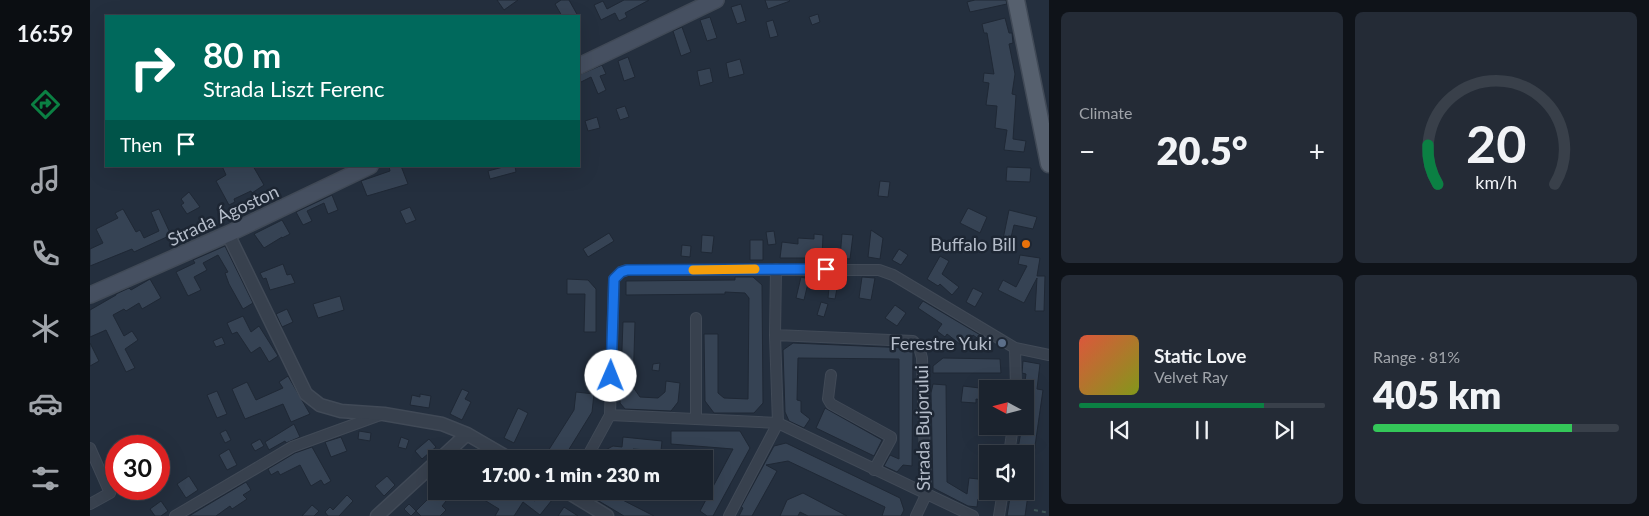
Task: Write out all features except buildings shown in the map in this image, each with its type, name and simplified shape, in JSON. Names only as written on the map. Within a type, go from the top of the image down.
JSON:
[{"type":"main road","points":[[580,66],[716,0]]},
{"type":"main road","points":[[1016,0],[1049,164]]},
{"type":"main road","name":"Strada Ágoston","points":[[90,294],[228,234],[368,167]]},
{"type":"street","points":[[228,234],[306,394],[320,405],[342,411],[384,414],[442,424],[467,434],[495,450]]},
{"type":"street","points":[[729,516],[778,422],[775,335],[776,269]]},
{"type":"street","points":[[591,450],[610,414],[614,279],[621,272],[627,270],[879,270],[893,275],[1015,348],[1049,355]]},
{"type":"street","points":[[696,318],[696,419]]},
{"type":"street","name":"Strada Bujorului","points":[[775,335],[913,342],[919,347],[922,358],[926,495],[916,516]]},
{"type":"street","points":[[1015,348],[1016,380]]},
{"type":"street","points":[[831,375],[828,399],[831,404],[891,436],[874,470]]},
{"type":"street","points":[[175,516],[292,447],[384,414]]},
{"type":"street","points":[[610,414],[778,422],[874,470],[973,516]]},
{"type":"street","points":[[450,450],[467,434]]},
{"type":"street","points":[[90,448],[110,494],[90,504]]},
{"type":"street","points":[[377,516],[428,469]]},
{"type":"street","points":[[581,500],[607,516]]},
{"type":"street","points":[[999,516],[1002,500]]},
{"type":"path","points":[[1034,510],[1049,513]]},
{"type":"slow traffic","points":[[693,270],[755,269]]},
{"type":"place","name":"Buffalo Bill","points":[[1026,244]]},
{"type":"place","name":"Ferestre Yuki","points":[[1002,343]]},
{"type":"route","points":[[611,376],[614,279],[621,272],[627,270],[826,269]]}]
